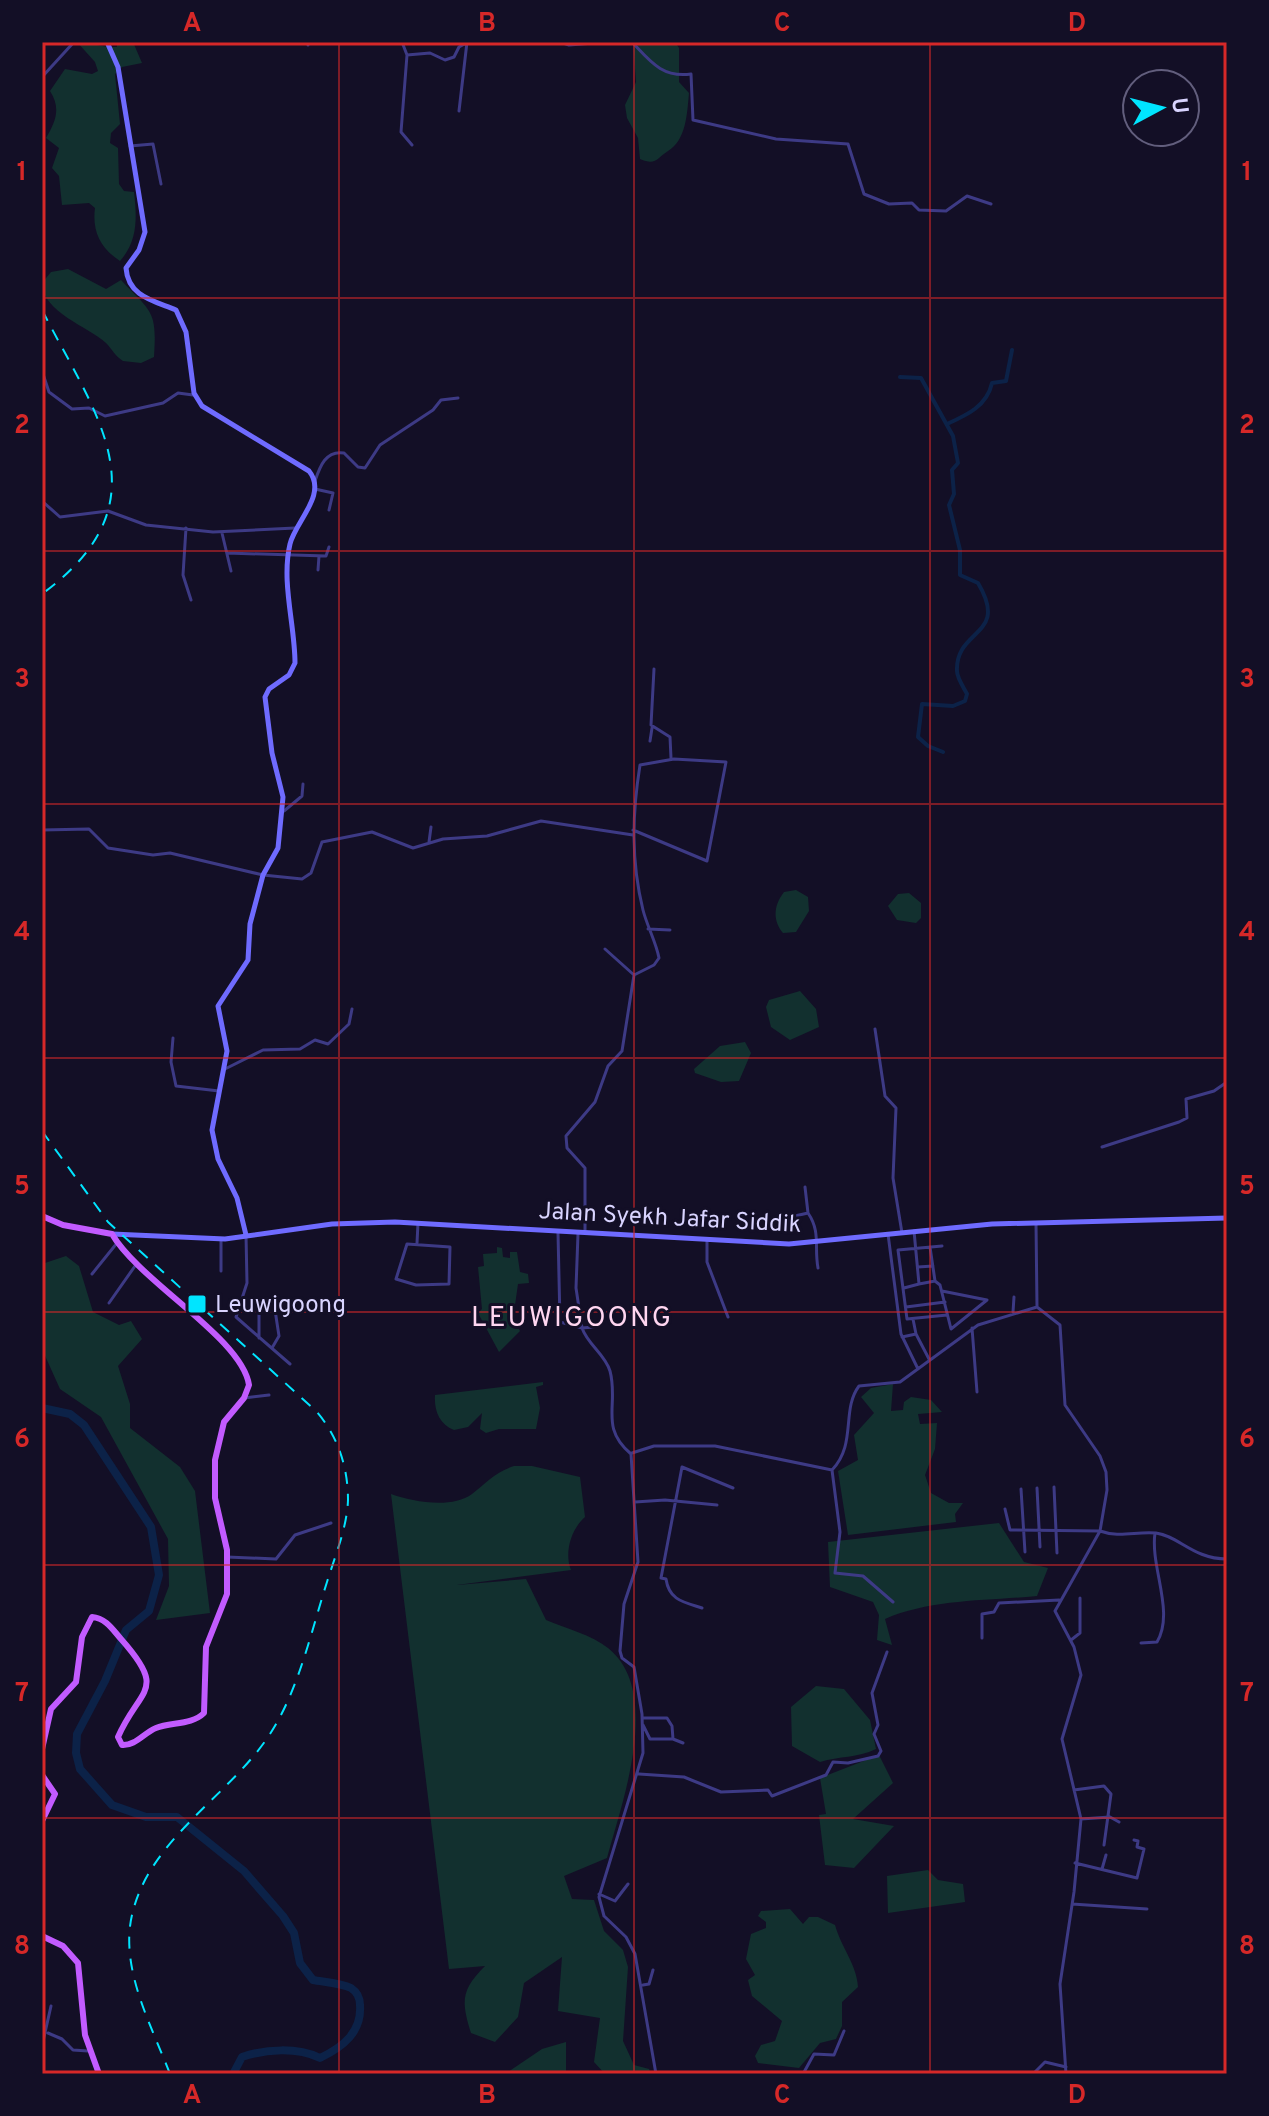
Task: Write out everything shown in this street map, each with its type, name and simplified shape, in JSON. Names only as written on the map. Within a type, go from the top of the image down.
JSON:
[{"type":"main road","points":[[42,1216],[63,1225],[112,1234],[135,1266],[234,1355],[249,1381],[244,1398],[227,1416],[215,1460],[215,1498],[227,1557],[226,1602],[205,1651],[204,1713],[193,1720],[155,1728],[126,1746],[118,1737],[147,1685],[147,1674],[138,1658],[104,1620],[90,1618],[82,1637],[76,1682],[51,1709],[42,1749]]},
{"type":"main road","points":[[42,1775],[55,1794],[42,1821]]},
{"type":"main road","points":[[42,1936],[63,1946],[78,1963],[88,2051],[99,2074]]},
{"type":"street","points":[[42,77],[74,42]]},
{"type":"street","points":[[107,42],[118,67],[145,232],[139,250],[126,268],[127,277],[139,293],[176,310],[186,332],[195,395],[205,410],[309,471],[315,481]]},
{"type":"street","points":[[402,42],[407,55],[401,132],[412,145]]},
{"type":"street","points":[[407,55],[430,53],[451,59],[467,42]]},
{"type":"street","points":[[459,111],[467,42]]},
{"type":"street","points":[[560,42],[569,45],[606,42]]},
{"type":"street","points":[[632,42],[660,71],[679,76],[691,74],[693,120],[776,139],[848,144],[864,194],[889,204],[912,203],[919,210],[946,211],[967,196],[991,204]]},
{"type":"street","points":[[130,146],[153,144],[161,184]]},
{"type":"street","points":[[42,371],[48,391],[72,409],[89,408],[105,416],[163,403],[178,393],[195,395]]},
{"type":"street","points":[[290,1364],[236,1317],[247,1283],[246,1235],[237,1198],[215,1150],[212,1114],[225,1069],[226,1036],[219,1002],[248,960],[250,924],[263,875],[278,848],[284,811],[265,697],[269,689],[289,675],[295,663],[288,555],[295,528],[311,502],[321,464],[334,453],[344,453],[358,467],[365,468],[383,442],[424,416],[441,400],[458,398]]},
{"type":"street","points":[[315,489],[333,493],[329,510]]},
{"type":"street","points":[[42,501],[60,517],[108,511],[146,525],[222,533],[295,528]]},
{"type":"street","points":[[186,528],[183,575],[191,600]]},
{"type":"street","points":[[222,533],[231,571]]},
{"type":"street","points":[[227,553],[328,556],[329,547]]},
{"type":"street","points":[[318,570],[319,556]]},
{"type":"street","points":[[650,741],[654,669]]},
{"type":"street","points":[[652,728],[670,737],[671,760]]},
{"type":"street","points":[[42,830],[89,829],[108,848],[153,855],[170,853],[263,875],[305,879],[311,873],[322,842],[362,832],[377,833],[409,847],[487,836],[541,821],[633,833],[698,860],[708,859],[726,762],[671,760],[640,765],[633,833],[633,862],[658,960],[634,975],[624,1020],[622,1051],[608,1066],[595,1102],[566,1136],[567,1148],[585,1168],[576,1288],[582,1328],[589,1344],[607,1363],[614,1396],[612,1427],[619,1444],[631,1454],[638,1562],[624,1604],[620,1651],[634,1668],[643,1718],[639,1774],[599,1894],[604,1916],[632,1946],[643,1985],[656,2074]]},
{"type":"street","points":[[284,811],[302,796],[303,784]]},
{"type":"street","points":[[429,842],[431,827]]},
{"type":"street","points":[[648,929],[670,930]]},
{"type":"street","points":[[605,949],[634,975]]},
{"type":"street","points":[[225,1069],[266,1049],[300,1049],[315,1040],[328,1044],[349,1024],[352,1009]]},
{"type":"street","points":[[875,1029],[885,1096],[896,1108],[893,1176],[902,1233]]},
{"type":"street","points":[[173,1038],[171,1067],[176,1086],[219,1091]]},
{"type":"street","points":[[1102,1147],[1187,1118],[1186,1099],[1214,1091],[1227,1082]]},
{"type":"street","points":[[805,1187],[808,1213],[816,1227],[818,1268]]},
{"type":"street","points":[[786,1218],[808,1213]]},
{"type":"street","name":"Jalan Syekh Jafar Siddik","points":[[112,1234],[221,1239],[353,1222],[818,1243],[914,1231],[1036,1223],[1227,1218]]},
{"type":"street","points":[[417,1244],[418,1223]]},
{"type":"street","points":[[1036,1223],[1037,1307]]},
{"type":"street","points":[[558,1229],[560,1320],[582,1328],[594,1327]]},
{"type":"street","points":[[914,1231],[919,1284]]},
{"type":"street","points":[[888,1234],[902,1337],[918,1369]]},
{"type":"street","points":[[221,1239],[221,1271]]},
{"type":"street","points":[[707,1240],[707,1262],[728,1317]]},
{"type":"street","points":[[92,1274],[117,1243]]},
{"type":"street","points":[[417,1244],[450,1247],[449,1284],[416,1285],[396,1279],[403,1247],[417,1244]]},
{"type":"street","points":[[942,1246],[898,1250],[906,1318],[947,1315]]},
{"type":"street","points":[[930,1247],[935,1281],[942,1291],[954,1330],[987,1300],[942,1291]]},
{"type":"street","points":[[109,1303],[135,1266]]},
{"type":"street","points":[[918,1267],[933,1266]]},
{"type":"street","points":[[904,1288],[935,1281]]},
{"type":"street","points":[[1013,1312],[1014,1297]]},
{"type":"street","points":[[906,1307],[945,1302]]},
{"type":"street","points":[[259,1305],[259,1338]]},
{"type":"street","points":[[893,1602],[863,1576],[835,1573],[840,1532],[832,1470],[850,1434],[850,1408],[857,1389],[862,1384],[898,1383],[972,1328],[1013,1312],[1037,1307],[1060,1325],[1065,1405],[1105,1466],[1107,1490],[1100,1531],[1059,1600],[1056,1616],[1070,1640],[1081,1675],[1062,1739],[1081,1819],[1060,1984],[1066,2074]]},
{"type":"street","points":[[272,1348],[279,1336],[275,1310]]},
{"type":"street","points":[[913,1319],[916,1334],[929,1359]]},
{"type":"street","points":[[972,1328],[977,1392]]},
{"type":"street","points":[[902,1337],[916,1334]]},
{"type":"street","points":[[244,1398],[269,1395]]},
{"type":"street","points":[[631,1454],[654,1446],[715,1446],[832,1470]]},
{"type":"street","points":[[702,1608],[677,1600],[668,1592],[666,1579],[661,1578],[682,1467],[733,1488]]},
{"type":"street","points":[[1054,1487],[1057,1553]]},
{"type":"street","points":[[1037,1488],[1040,1547]]},
{"type":"street","points":[[1021,1489],[1025,1552]]},
{"type":"street","points":[[635,1502],[676,1501],[717,1505]]},
{"type":"street","points":[[1005,1509],[1006,1527],[1023,1532],[1155,1533],[1204,1557],[1227,1559]]},
{"type":"street","points":[[227,1557],[276,1559],[295,1535],[331,1523]]},
{"type":"street","points":[[1141,1643],[1159,1641],[1163,1629],[1159,1573],[1153,1554],[1155,1533]]},
{"type":"street","points":[[1070,1640],[1080,1633],[1080,1598]]},
{"type":"street","points":[[982,1638],[982,1614],[994,1612],[999,1603],[1059,1600]]},
{"type":"street","points":[[639,1774],[684,1777],[721,1792],[768,1790],[772,1796],[826,1775],[833,1762],[848,1763],[878,1756],[881,1751],[874,1734],[878,1725],[872,1694],[887,1652]]},
{"type":"street","points":[[643,1718],[667,1718],[672,1726],[673,1739]]},
{"type":"street","points":[[643,1725],[650,1739],[673,1739],[683,1743]]},
{"type":"street","points":[[1074,1790],[1105,1787],[1112,1796],[1104,1845]]},
{"type":"street","points":[[1081,1819],[1110,1817],[1119,1822]]},
{"type":"street","points":[[1075,1863],[1137,1878],[1144,1849],[1137,1847],[1138,1841],[1134,1840]]},
{"type":"street","points":[[1102,1869],[1106,1855]]},
{"type":"street","points":[[599,1894],[615,1901],[628,1884]]},
{"type":"street","points":[[1072,1904],[1147,1909]]},
{"type":"street","points":[[643,1985],[649,1984],[653,1970]]},
{"type":"street","points":[[42,2046],[48,2033],[51,2006]]},
{"type":"street","points":[[803,2074],[814,2054],[834,2055],[844,2031]]},
{"type":"street","points":[[48,2033],[62,2039],[73,2050],[88,2051]]},
{"type":"street","points":[[1033,2074],[1045,2062],[1066,2067]]},
{"type":"street","points":[[769,2074],[779,2071],[789,2074]]},
{"type":"green space","points":[[77,42],[117,47],[117,42],[133,42],[142,63],[122,67],[115,74],[120,124],[111,133],[110,143],[118,148],[119,184],[124,191],[134,192],[136,211],[133,237],[120,261],[99,238],[95,208],[89,203],[62,205],[59,176],[52,168],[59,148],[46,138],[56,114],[50,91],[65,69],[92,74],[98,71],[95,62]]},
{"type":"green space","points":[[633,42],[675,42],[679,48],[679,82],[689,93],[679,140],[653,161],[640,159],[638,138],[627,118],[625,105],[636,82]]},
{"type":"green space","points":[[68,269],[106,289],[121,280],[140,299],[153,321],[154,357],[141,363],[123,361],[106,343],[58,311],[44,293],[42,283],[51,272]]},
{"type":"green space","points":[[796,890],[808,897],[809,911],[796,932],[783,933],[777,923],[776,907],[784,892]]},
{"type":"green space","points":[[909,893],[921,903],[921,918],[916,923],[897,920],[888,906],[898,894]]},
{"type":"green space","points":[[800,991],[816,1009],[819,1027],[790,1040],[771,1027],[766,1007],[769,1000]]},
{"type":"green space","points":[[745,1042],[751,1053],[739,1081],[721,1082],[695,1073],[694,1069],[720,1046]]},
{"type":"green space","points":[[497,1247],[502,1248],[503,1257],[510,1258],[510,1252],[517,1252],[520,1272],[528,1274],[529,1283],[518,1284],[513,1319],[520,1331],[499,1352],[478,1313],[482,1309],[478,1267],[484,1266],[483,1254],[497,1253]]},
{"type":"green space","points":[[66,1256],[79,1266],[93,1312],[119,1325],[131,1321],[142,1339],[118,1366],[130,1404],[130,1428],[180,1467],[195,1491],[210,1613],[156,1620],[169,1586],[168,1539],[101,1417],[60,1389],[42,1349],[42,1264]]},
{"type":"green space","points":[[543,1382],[543,1385],[536,1387],[540,1408],[536,1429],[499,1429],[486,1433],[480,1429],[482,1413],[468,1427],[454,1430],[441,1420],[435,1406],[435,1395]]},
{"type":"green space","points":[[893,1384],[891,1411],[903,1410],[904,1402],[911,1397],[931,1400],[942,1412],[918,1414],[920,1424],[937,1423],[935,1449],[925,1475],[931,1493],[949,1503],[963,1503],[955,1514],[956,1522],[848,1535],[838,1471],[858,1460],[854,1435],[874,1413],[861,1397],[871,1388]]},
{"type":"green space","points":[[514,1466],[532,1466],[580,1477],[585,1517],[570,1542],[568,1556],[571,1570],[457,1585],[526,1579],[546,1620],[602,1643],[624,1667],[633,1692],[636,1719],[634,1748],[607,1858],[564,1876],[572,1899],[594,1900],[604,1931],[623,1950],[628,1967],[623,2041],[634,2065],[649,2069],[651,2074],[605,2074],[594,2062],[600,2018],[558,2011],[562,1957],[524,1983],[518,2017],[495,2042],[471,2033],[466,2012],[467,1989],[485,1966],[449,1969],[391,1494],[443,1503],[464,1499],[496,1474]]},
{"type":"green space","points":[[999,1523],[1024,1562],[1048,1568],[1037,1596],[960,1602],[903,1612],[885,1619],[892,1645],[877,1640],[879,1615],[873,1602],[830,1587],[828,1542]]},
{"type":"green space","points":[[816,1686],[844,1689],[870,1720],[876,1749],[820,1762],[792,1746],[791,1707]]},
{"type":"green space","points":[[879,1755],[893,1783],[853,1819],[894,1826],[854,1868],[825,1865],[819,1815],[826,1814],[820,1778]]},
{"type":"green space","points":[[928,1870],[938,1880],[963,1884],[965,1902],[888,1913],[887,1876]]},
{"type":"green space","points":[[790,1909],[803,1924],[809,1917],[818,1917],[835,1925],[855,1971],[858,1987],[842,2002],[842,2026],[836,2039],[820,2043],[799,2068],[758,2063],[755,2056],[761,2045],[775,2041],[782,2021],[752,1996],[748,1980],[755,1975],[746,1959],[751,1934],[766,1928],[766,1922],[758,1916],[761,1911]]},
{"type":"green space","points":[[566,2042],[566,2074],[505,2074],[542,2049]]},
{"type":"waterway","points":[[947,424],[981,404],[992,383],[1006,381],[1012,350]]},
{"type":"waterway","points":[[900,377],[921,378],[953,436],[958,463],[952,470],[954,494],[949,505],[960,550],[960,575],[978,583],[988,613],[985,623],[959,657],[957,674],[967,694],[965,701],[953,706],[922,704],[918,737],[928,746],[943,752]]},
{"type":"waterway","points":[[42,1408],[70,1414],[84,1425],[151,1527],[159,1575],[149,1611],[126,1630],[105,1681],[77,1734],[76,1753],[80,1769],[112,1805],[146,1817],[177,1817],[244,1871],[294,1933],[300,1963],[313,1980],[351,1988],[359,2000],[360,2015],[354,2031],[343,2044],[328,2054],[320,2058],[292,2051],[251,2054],[242,2057],[233,2074]]},
{"type":"railway","points":[[42,310],[99,423],[110,458],[111,492],[102,526],[80,560],[42,594]]},
{"type":"railway","points":[[42,1131],[108,1222],[316,1411],[336,1441],[346,1476],[348,1500],[343,1531],[287,1703],[266,1740],[249,1761],[172,1841],[156,1862],[142,1886],[133,1911],[130,1932],[133,1974],[170,2074]]},
{"type":"place","name":"Leuwigoong","points":[[197,1304]]},
{"type":"district","name":"LEUWIGOONG","points":[[572,1316]]}]
